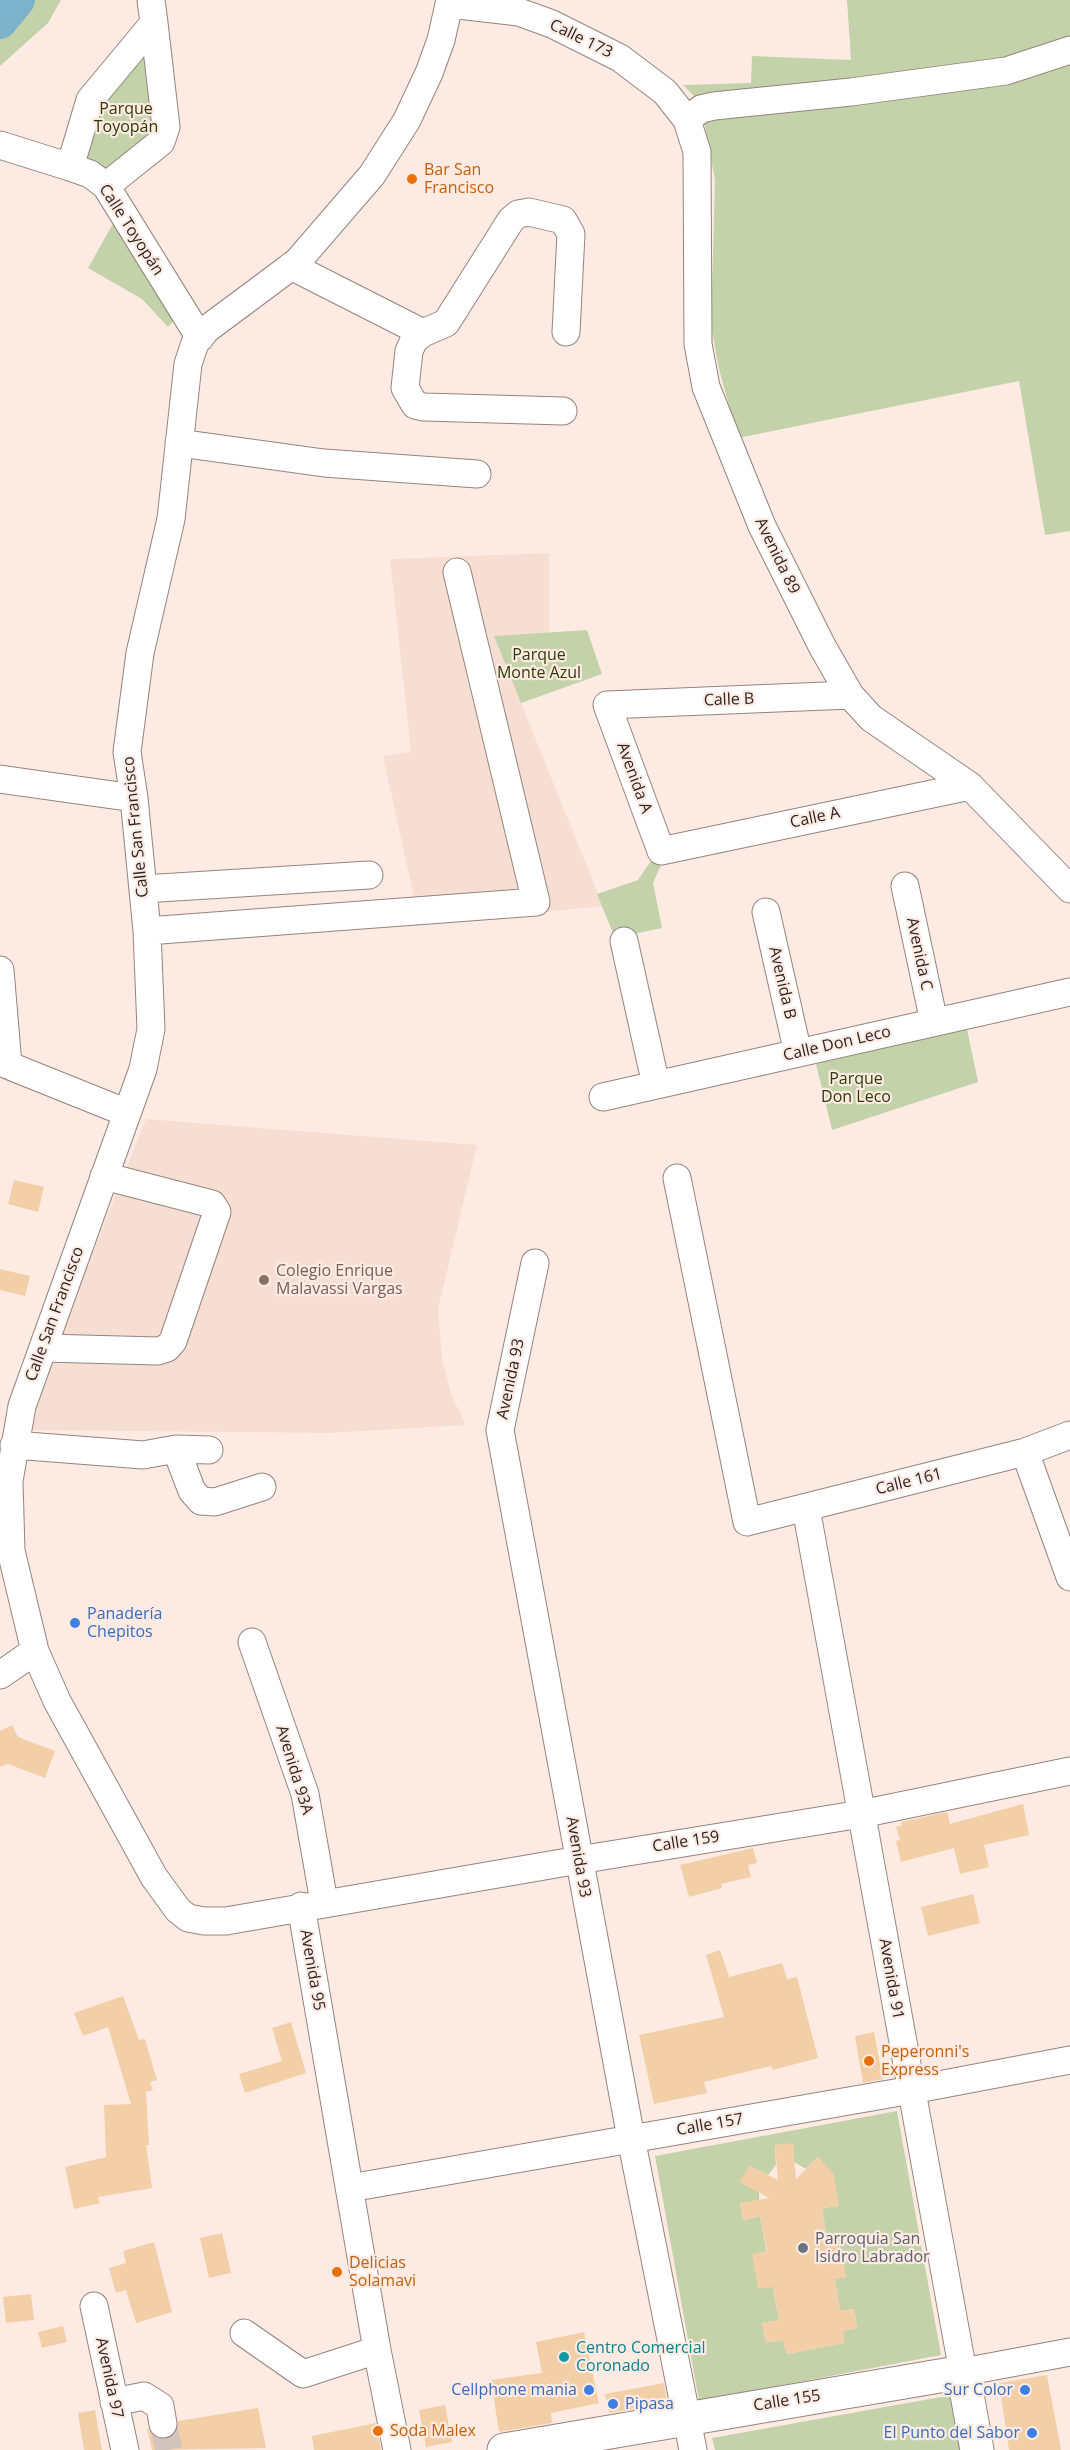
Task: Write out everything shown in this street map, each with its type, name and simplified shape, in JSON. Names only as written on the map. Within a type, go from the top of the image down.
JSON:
[{"type":"main road","name":"Calle 155","points":[[504,2450],[963,2372]]},
{"type":"main road","name":"Avenida 91","points":[[963,2372],[977,2450]]},
{"type":"street","name":"Calle 173","points":[[450,2],[519,12],[552,24],[620,58],[665,92],[687,120]]},
{"type":"street","name":"Calle San Francisco","points":[[35,1651],[11,1551],[9,1480],[22,1406],[127,1113],[142,1069],[151,1029],[147,932],[134,798],[127,752],[130,712],[140,653],[171,519],[188,364],[200,338],[207,329],[291,266],[372,176],[407,120],[437,51],[450,2]]},
{"type":"street","points":[[70,167],[90,100],[152,11]]},
{"type":"street","points":[[106,186],[161,142],[166,128],[152,11]]},
{"type":"street","points":[[687,120],[701,109],[714,106],[851,92],[1006,71],[1070,50]]},
{"type":"street","name":"Avenida 89","points":[[687,120],[697,152],[698,344],[706,387],[762,526],[822,646],[850,695],[871,718],[970,786],[1070,889]]},
{"type":"street","name":"Calle Toyopán","points":[[0,145],[90,174],[106,186],[200,338]]},
{"type":"street","points":[[563,411],[415,405],[405,388],[409,351],[414,340],[423,333],[446,323],[511,220],[518,214],[529,212],[563,220],[572,234],[566,332]]},
{"type":"street","points":[[291,266],[423,333]]},
{"type":"street","points":[[179,443],[324,463],[477,474]]},
{"type":"street","points":[[147,932],[536,902],[457,572]]},
{"type":"street","name":"Calle B","points":[[608,705],[850,695]]},
{"type":"street","name":"Avenida A","points":[[608,705],[661,851]]},
{"type":"street","points":[[0,779],[134,798]]},
{"type":"street","name":"Calle A","points":[[661,851],[970,786]]},
{"type":"street","points":[[143,889],[369,875]]},
{"type":"street","name":"Avenida C","points":[[905,886],[934,1022]]},
{"type":"street","name":"Avenida B","points":[[766,912],[798,1053]]},
{"type":"street","points":[[624,941],[656,1085]]},
{"type":"street","points":[[0,970],[4,1064],[127,1113]]},
{"type":"street","name":"Calle Don Leco","points":[[603,1097],[1070,992]]},
{"type":"street","points":[[44,1348],[158,1351],[167,1348],[173,1341],[218,1212],[212,1204],[104,1176]]},
{"type":"street","name":"Calle 161","points":[[677,1178],[747,1522],[1026,1452],[1070,1435]]},
{"type":"street","name":"Avenida 93","points":[[535,1263],[500,1430],[631,2138],[693,2450]]},
{"type":"street","points":[[14,1445],[143,1455],[176,1449],[209,1450]]},
{"type":"street","points":[[176,1449],[192,1491],[201,1501],[215,1502],[262,1487]]},
{"type":"street","points":[[1026,1452],[1070,1576]]},
{"type":"street","name":"Avenida 91","points":[[806,1508],[963,2372]]},
{"type":"street","name":"Avenida 93A","points":[[252,1641],[305,1794],[313,1904]]},
{"type":"street","points":[[0,1675],[35,1651]]},
{"type":"street","name":"Avenida 95","points":[[35,1651],[63,1711],[154,1877],[178,1910],[188,1918],[226,1921],[313,1904],[350,2188],[377,2350],[397,2450]]},
{"type":"street","name":"Calle 159","points":[[313,1904],[861,1814],[1070,1771]]},
{"type":"street","name":"Calle 157","points":[[350,2188],[912,2090],[1070,2060]]},
{"type":"street","name":"Avenida 97","points":[[94,2306],[125,2450]]},
{"type":"street","points":[[244,2333],[303,2373],[377,2350]]},
{"type":"street","name":"Calle 155","points":[[963,2372],[1070,2352]]},
{"type":"street","points":[[114,2402],[144,2396],[160,2406],[164,2424]]},
{"type":"shaded area","points":[[549,553],[549,633],[494,636],[603,906],[414,925],[162,941],[415,902],[383,756],[411,752],[390,559]]},
{"type":"shaded area","name":"Colegio Enrique Malavassi Vargas","points":[[146,1119],[477,1145],[438,1309],[442,1358],[451,1394],[466,1425],[329,1433],[30,1430],[58,1340]]},
{"type":"green space","points":[[0,0],[61,0],[48,23],[0,66]]},
{"type":"green space","points":[[847,0],[1070,0],[1070,531],[1045,535],[1019,381],[738,438],[719,369],[711,326],[715,180],[704,121],[695,97],[683,85],[751,83],[752,56],[851,60]]},
{"type":"green space","name":"Parque Toyopán","points":[[153,39],[158,134],[106,170],[83,158],[95,104]]},
{"type":"green space","points":[[115,220],[179,315],[168,327],[142,299],[88,268]]},
{"type":"green space","name":"Parque Monte Azul","points":[[587,630],[602,674],[521,703],[494,636]]},
{"type":"green space","points":[[653,858],[661,865],[653,883],[662,928],[615,938],[597,894],[638,880]]},
{"type":"green space","name":"Parque Don Leco","points":[[967,1029],[978,1082],[832,1130],[816,1064]]},
{"type":"green space","points":[[897,2111],[941,2355],[699,2401],[655,2156]],"holes":[[[793,2144],[794,2162],[806,2169],[818,2157],[829,2170],[838,2206],[822,2208],[828,2245],[839,2244],[846,2277],[835,2279],[840,2311],[854,2309],[857,2328],[843,2331],[844,2343],[787,2354],[783,2340],[766,2342],[762,2323],[779,2320],[760,2216],[743,2220],[740,2204],[759,2200],[759,2192],[740,2182],[750,2166],[768,2175],[776,2165],[775,2145]]]},
{"type":"green space","points":[[952,2395],[962,2450],[715,2450],[712,2438]]},
{"type":"building","points":[[14,1180],[44,1187],[38,1212],[8,1204]]},
{"type":"building","points":[[0,1269],[30,1276],[25,1296],[0,1290]]},
{"type":"building","points":[[12,1725],[18,1737],[55,1751],[45,1778],[8,1764],[0,1767],[0,1731]]},
{"type":"building","points":[[1023,1804],[1029,1835],[984,1845],[989,1867],[960,1874],[954,1848],[901,1862],[896,1841],[900,1840],[896,1827],[902,1825],[901,1822],[947,1812],[950,1824]]},
{"type":"building","points":[[753,1848],[757,1863],[748,1865],[751,1877],[721,1884],[722,1888],[689,1897],[680,1865]]},
{"type":"building","points":[[973,1894],[980,1923],[928,1936],[921,1907]]},
{"type":"building","points":[[720,1950],[729,1977],[782,1963],[787,1979],[797,1977],[818,2058],[773,2070],[771,2066],[704,2082],[707,2093],[654,2104],[639,2035],[724,2017],[706,1955]]},
{"type":"building","points":[[123,1996],[139,2040],[145,2039],[157,2080],[150,2082],[153,2090],[146,2092],[149,2145],[146,2145],[152,2188],[98,2197],[100,2203],[74,2209],[65,2167],[106,2157],[104,2105],[131,2104],[108,2027],[83,2036],[74,2013]]},
{"type":"building","points":[[291,2022],[306,2073],[245,2093],[239,2074],[282,2061],[272,2028]]},
{"type":"building","name":"Peperonni's Express","points":[[874,2032],[883,2079],[863,2083],[855,2036]]},
{"type":"building","name":"Parroquia San Isidro Labrador","points":[[793,2143],[796,2179],[818,2157],[834,2175],[839,2206],[822,2208],[828,2246],[839,2244],[846,2277],[835,2279],[840,2311],[854,2309],[857,2328],[843,2331],[845,2343],[787,2354],[783,2340],[766,2343],[762,2323],[779,2320],[773,2287],[758,2289],[752,2254],[767,2251],[760,2216],[743,2220],[740,2203],[769,2198],[739,2182],[750,2166],[778,2180],[775,2145]]},
{"type":"building","points":[[222,2233],[231,2273],[209,2278],[200,2238]]},
{"type":"building","points":[[154,2242],[172,2312],[136,2323],[126,2290],[116,2293],[109,2268],[126,2263],[123,2251]]},
{"type":"building","points":[[31,2294],[34,2320],[6,2323],[3,2297]]},
{"type":"building","points":[[63,2326],[67,2342],[42,2348],[38,2332]]},
{"type":"building","points":[[584,2332],[599,2403],[551,2413],[552,2423],[499,2432],[491,2380],[542,2373],[536,2342]]},
{"type":"building","points":[[1047,2375],[1061,2450],[1009,2450],[999,2383]]},
{"type":"building","points":[[664,2383],[667,2400],[663,2404],[609,2413],[605,2394]]},
{"type":"building","points":[[445,2405],[452,2442],[426,2447],[419,2410]]},
{"type":"building","points":[[258,2408],[266,2448],[152,2450],[147,2428],[157,2438],[166,2439],[177,2430],[178,2421]]},
{"type":"building","points":[[95,2410],[102,2450],[84,2450],[78,2413]]},
{"type":"building","points":[[376,2423],[381,2450],[314,2450],[312,2436]]},
{"type":"waterway","points":[[0,22],[18,0]]},
{"type":"tunnel","points":[[163,2424],[169,2450]]},
{"type":"place","name":"Bar San Francisco","points":[[412,179]]},
{"type":"place","name":"Colegio Enrique Malavassi Vargas","points":[[264,1280]]},
{"type":"place","name":"Panadería Chepitos","points":[[75,1623]]},
{"type":"place","name":"Peperonni's Express","points":[[869,2061]]},
{"type":"place","name":"Parroquia San Isidro Labrador","points":[[803,2248]]},
{"type":"place","name":"Delicias Solamavi","points":[[337,2272]]},
{"type":"place","name":"Centro Comercial Coronado","points":[[564,2357]]},
{"type":"place","name":"Cellphone mania","points":[[589,2390]]},
{"type":"place","name":"Sur Color","points":[[1025,2390]]},
{"type":"place","name":"Pipasa","points":[[613,2404]]},
{"type":"place","name":"Soda Malex","points":[[378,2431]]},
{"type":"place","name":"El Punto del Sabor","points":[[1032,2433]]}]
